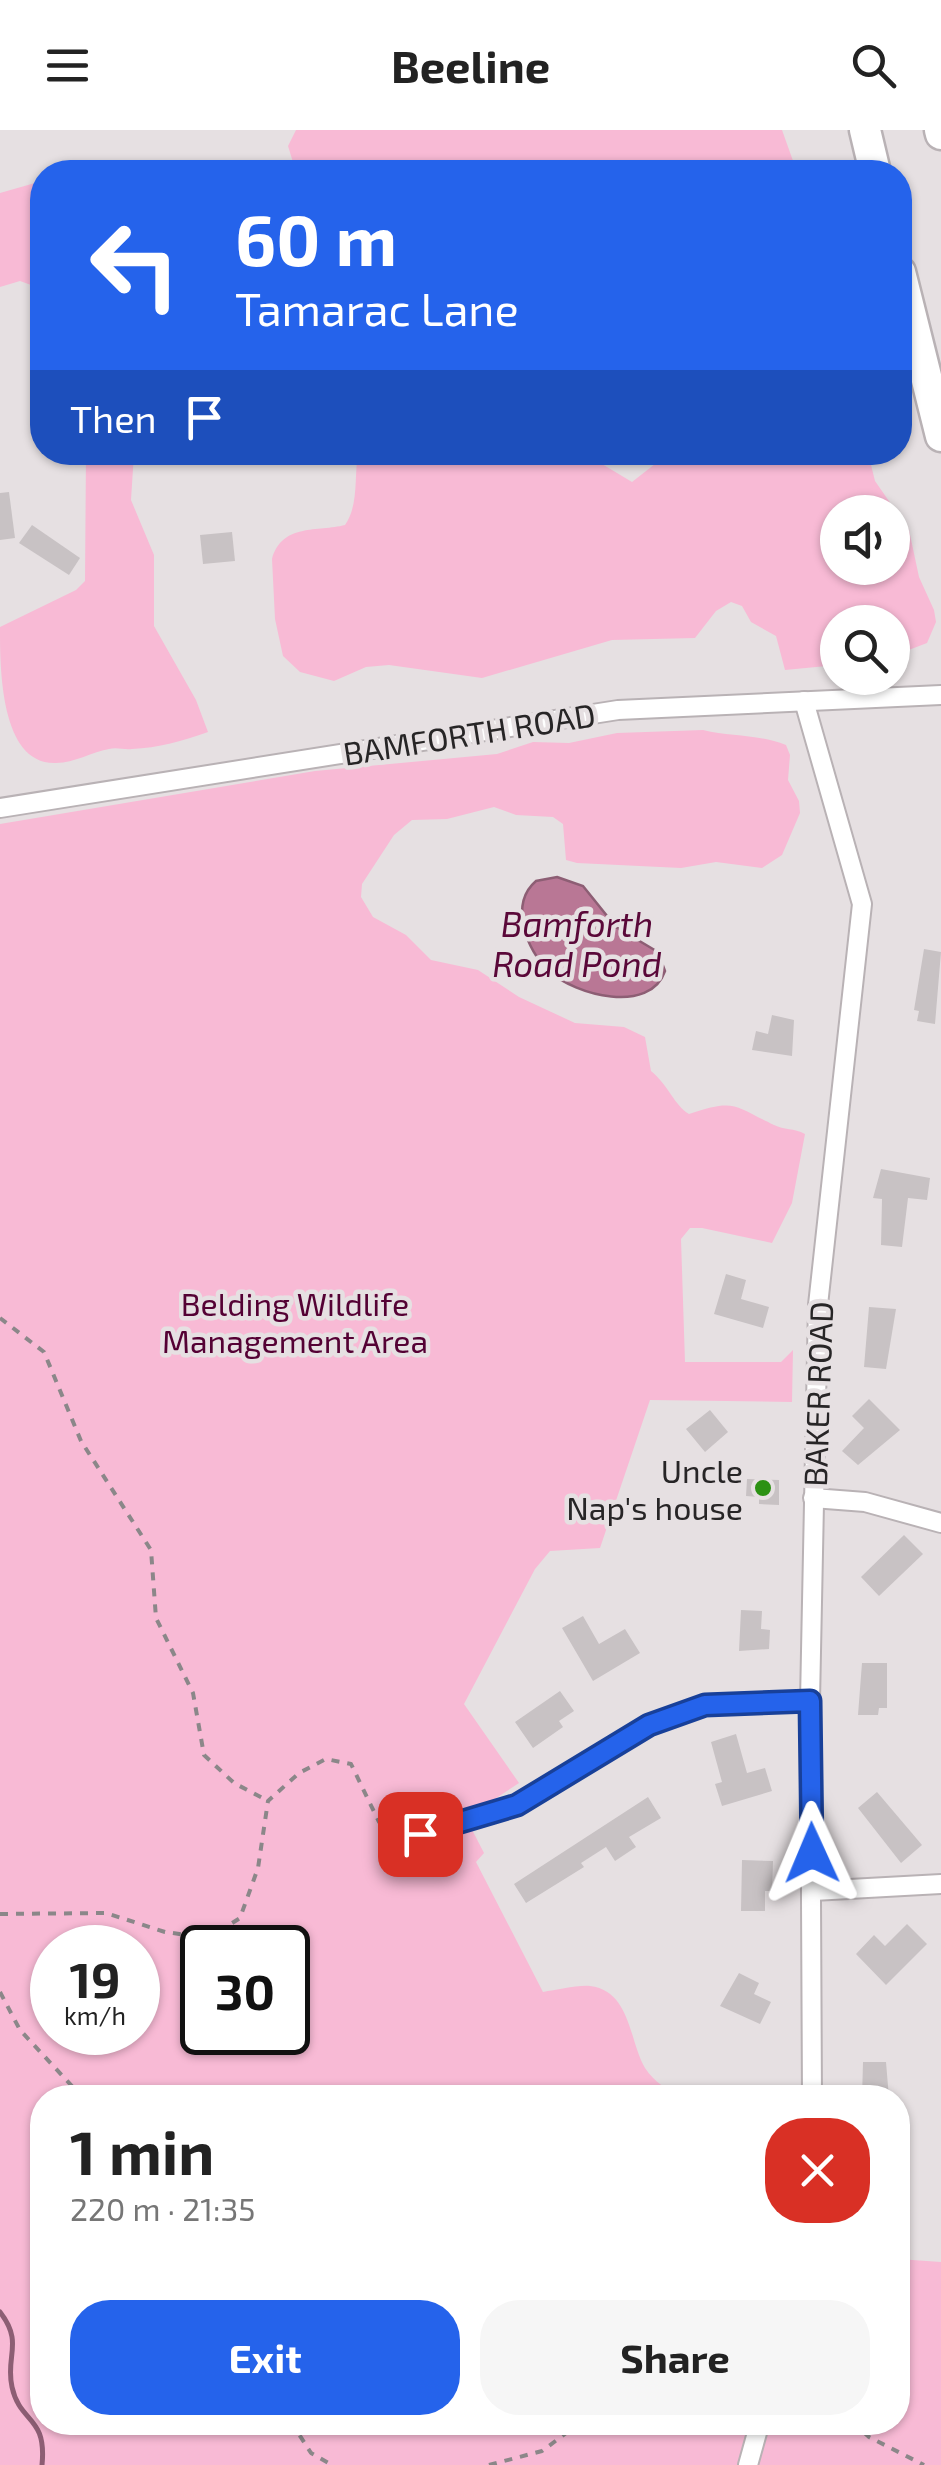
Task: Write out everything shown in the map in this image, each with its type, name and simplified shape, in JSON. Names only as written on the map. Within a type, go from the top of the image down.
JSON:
[{"type":"highway","points":[[864,130],[872,160]]},
{"type":"highway","points":[[912,320],[941,436]]},
{"type":"street","name":"BAMFORTH ROAD","points":[[0,808],[618,710],[941,695]]},
{"type":"street","name":"BAKER ROAD","points":[[804,701],[862,904],[818,1306],[810,1701],[812,2085]]},
{"type":"street","points":[[814,1498],[864,1502],[941,1522]]},
{"type":"street","points":[[420,1834],[517,1805],[649,1725],[705,1705],[810,1701]]},
{"type":"street","points":[[813,1891],[941,1884]]},
{"type":"street","points":[[748,2465],[756,2435]]},
{"type":"path","points":[[0,1318],[44,1352],[81,1440],[151,1550],[156,1618],[194,1693],[204,1755],[234,1783],[268,1801]]},
{"type":"path","points":[[0,1914],[106,1913],[165,1932],[209,1938],[240,1918],[258,1868],[268,1801],[299,1773],[326,1760],[351,1764],[379,1822],[420,1834]]},
{"type":"path","points":[[0,1992],[20,2030],[71,2085]]},
{"type":"path","points":[[300,2435],[312,2452],[332,2465]]},
{"type":"path","points":[[489,2465],[542,2450],[563,2435]]},
{"type":"path","points":[[868,2435],[924,2465]]},
{"type":"green space","points":[[296,130],[782,130],[793,160],[292,160],[288,146]]},
{"type":"green space","points":[[30,184],[30,285],[20,281],[0,287],[0,193]]},
{"type":"green space","points":[[86,465],[133,465],[131,500],[154,555],[154,626],[196,700],[208,732],[161,746],[112,748],[56,763],[38,759],[24,748],[7,711],[0,627],[76,590],[85,581]]},
{"type":"green space","points":[[357,465],[604,465],[632,482],[654,465],[871,465],[875,481],[885,495],[820,495],[820,585],[910,585],[910,535],[919,577],[936,622],[927,643],[910,650],[910,605],[820,605],[820,667],[785,670],[776,636],[751,622],[742,606],[731,602],[716,611],[695,638],[612,640],[482,678],[389,665],[366,667],[334,681],[300,672],[283,656],[275,619],[272,559],[277,547],[292,534],[345,525]]},
{"type":"green space","name":"Belding Wildlife Management Area","points":[[703,730],[766,739],[786,745],[790,755],[788,780],[799,801],[800,813],[782,855],[762,868],[716,862],[681,868],[577,863],[566,860],[563,824],[553,817],[516,815],[494,807],[447,819],[412,820],[394,835],[362,884],[361,897],[373,917],[406,935],[431,960],[478,970],[519,997],[575,1023],[624,1027],[645,1037],[651,1071],[689,1114],[716,1106],[734,1106],[778,1127],[805,1134],[792,1203],[772,1243],[702,1228],[690,1228],[681,1239],[685,1362],[781,1362],[793,1350],[792,1402],[650,1400],[600,1548],[550,1551],[535,1569],[464,1704],[519,1783],[466,1818],[484,1853],[476,1862],[543,1992],[590,1986],[614,1997],[627,2019],[645,2068],[663,2085],[30,2085],[30,2435],[910,2435],[910,2260],[941,2262],[941,2465],[0,2465],[0,824],[315,771],[497,754],[533,742],[569,743],[617,733]]},
{"type":"water","name":"Bamforth Road Pond","points":[[557,877],[583,886],[616,927],[658,952],[665,971],[657,985],[629,997],[611,996],[576,987],[549,971],[528,939],[523,902],[536,881]]},
{"type":"building","points":[[9,492],[15,538],[0,540],[0,493]]},
{"type":"building","points":[[32,525],[80,558],[69,575],[19,543]]},
{"type":"building","points":[[232,532],[235,561],[203,564],[200,535]]},
{"type":"building","points":[[924,949],[941,952],[935,1024],[917,1021],[919,1011],[914,1010]]},
{"type":"building","points":[[772,1015],[794,1020],[792,1056],[752,1050],[756,1031],[768,1034]]},
{"type":"building","points":[[881,1169],[930,1178],[927,1200],[908,1198],[902,1247],[881,1245],[882,1199],[873,1198]]},
{"type":"building","points":[[726,1274],[746,1280],[741,1299],[769,1307],[763,1328],[714,1314]]},
{"type":"building","points":[[869,1307],[896,1309],[886,1369],[864,1367]]},
{"type":"building","points":[[869,1399],[900,1430],[858,1465],[842,1451],[864,1428],[852,1416]]},
{"type":"building","points":[[710,1410],[728,1432],[705,1452],[686,1429]]},
{"type":"building","name":"Uncle Nap's house","points":[[747,1479],[779,1480],[779,1505],[759,1504],[759,1497],[746,1496]]},
{"type":"building","points":[[904,1535],[923,1554],[879,1596],[861,1577]]},
{"type":"building","points":[[741,1610],[762,1611],[761,1629],[770,1630],[769,1649],[739,1651]]},
{"type":"building","points":[[583,1616],[599,1644],[625,1629],[640,1653],[593,1681],[562,1628]]},
{"type":"building","points":[[862,1663],[887,1663],[887,1708],[879,1708],[878,1715],[858,1715]]},
{"type":"building","points":[[560,1691],[574,1711],[559,1721],[563,1727],[533,1748],[515,1722]]},
{"type":"building","points":[[736,1734],[747,1773],[765,1768],[772,1791],[722,1806],[715,1784],[722,1782],[711,1742]]},
{"type":"building","points":[[877,1792],[922,1845],[901,1863],[858,1808]]},
{"type":"building","points":[[648,1797],[661,1818],[629,1837],[636,1847],[615,1861],[606,1847],[581,1863],[584,1867],[526,1903],[514,1884]]},
{"type":"building","points":[[742,1860],[773,1861],[772,1891],[765,1891],[765,1911],[741,1911]]},
{"type":"building","points":[[907,1924],[927,1944],[886,1985],[856,1954],[874,1935],[885,1946]]},
{"type":"building","points":[[739,1973],[759,1983],[754,1994],[771,2002],[760,2024],[720,2006]]},
{"type":"building","points":[[863,2062],[886,2062],[888,2085],[862,2085]]},
{"type":"waterway","points":[[0,2312],[11,2332],[12,2387],[30,2419]]},
{"type":"waterway","points":[[40,2435],[42,2465]]},
{"type":"place","name":"Uncle Nap's house","points":[[763,1488]]},
{"type":"route","points":[[420,1834],[517,1805],[649,1725],[705,1705],[810,1701],[812,1853]]}]
